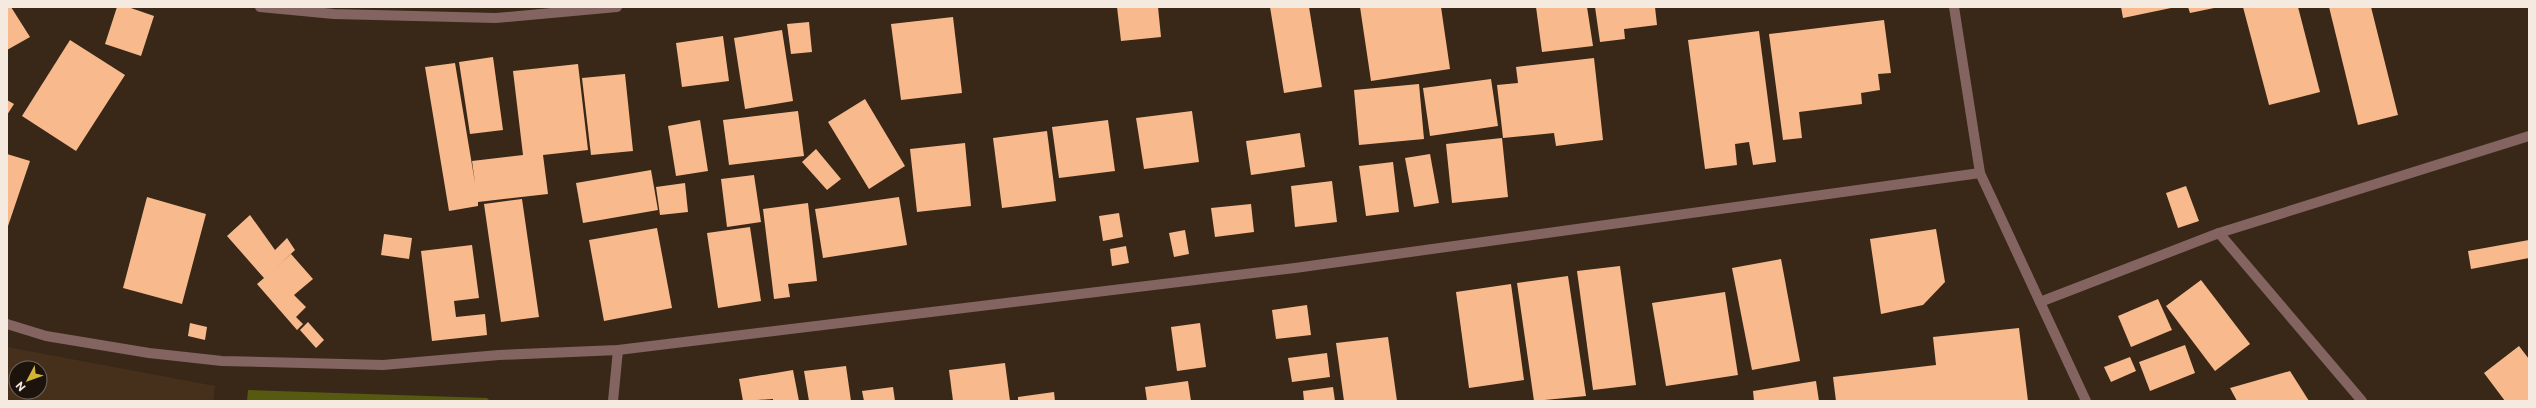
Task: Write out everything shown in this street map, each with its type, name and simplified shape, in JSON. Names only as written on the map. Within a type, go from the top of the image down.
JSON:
[{"type":"street","points":[[260,7],[334,14],[496,18],[618,7]]},
{"type":"street","points":[[1954,7],[1980,173],[2086,401]]},
{"type":"street","points":[[2040,302],[2219,233],[2529,136]]},
{"type":"street","points":[[7,324],[54,337],[149,353],[222,361],[383,365],[499,355],[618,350],[1295,268],[1980,173]]},
{"type":"street","points":[[2219,233],[2362,401]]},
{"type":"street","points":[[613,401],[618,350]]},
{"type":"shaded area","points":[[7,347],[215,386],[213,401],[7,401]]},
{"type":"green space","points":[[248,390],[487,398],[490,401],[247,401]]},
{"type":"building","points":[[7,7],[11,7],[30,37],[7,50]]},
{"type":"building","points":[[117,7],[128,7],[154,16],[141,56],[105,44]]},
{"type":"building","points":[[1117,7],[1158,7],[1161,37],[1121,41]]},
{"type":"building","points":[[1270,7],[1309,7],[1322,87],[1284,93]]},
{"type":"building","points":[[1360,7],[1441,7],[1450,69],[1371,81]]},
{"type":"building","points":[[1536,7],[1587,7],[1593,46],[1542,52]]},
{"type":"building","points":[[1595,7],[1655,7],[1657,25],[1624,29],[1625,39],[1600,42]]},
{"type":"building","points":[[2121,7],[2171,7],[2171,8],[2123,18]]},
{"type":"building","points":[[2188,7],[2214,7],[2214,8],[2190,13]]},
{"type":"building","points":[[2243,7],[2298,7],[2320,92],[2269,105]]},
{"type":"building","points":[[2329,7],[2371,7],[2398,115],[2358,125]]},
{"type":"building","points":[[953,17],[962,93],[901,100],[891,24]]},
{"type":"building","points":[[1884,20],[1891,73],[1878,74],[1880,90],[1861,93],[1862,104],[1799,112],[1802,138],[1783,140],[1769,34]]},
{"type":"building","points":[[809,22],[812,52],[791,54],[787,24]]},
{"type":"building","points":[[782,30],[793,101],[745,109],[734,38]]},
{"type":"building","points":[[1759,31],[1776,162],[1753,165],[1749,142],[1735,144],[1737,165],[1705,169],[1688,40]]},
{"type":"building","points":[[723,36],[729,81],[682,87],[676,43]]},
{"type":"building","points":[[70,40],[125,75],[76,151],[22,116]]},
{"type":"building","points":[[493,57],[503,130],[470,134],[459,62]]},
{"type":"building","points":[[1594,58],[1603,140],[1556,146],[1554,133],[1503,138],[1497,85],[1518,83],[1516,67]]},
{"type":"building","points":[[455,63],[475,183],[472,161],[523,155],[513,71],[578,64],[588,150],[543,155],[548,194],[478,202],[478,206],[449,211],[425,67]]},
{"type":"building","points":[[625,74],[633,151],[591,155],[582,78]]},
{"type":"building","points":[[1491,79],[1498,126],[1430,136],[1423,88]]},
{"type":"building","points":[[1419,84],[1424,139],[1359,145],[1354,90]]},
{"type":"building","points":[[865,99],[905,166],[869,189],[828,122]]},
{"type":"building","points":[[7,100],[14,104],[7,115]]},
{"type":"building","points":[[798,111],[804,156],[729,165],[723,120]]},
{"type":"building","points":[[1192,111],[1199,162],[1144,169],[1136,118]]},
{"type":"building","points":[[700,120],[708,171],[676,176],[668,126]]},
{"type":"building","points":[[1108,120],[1115,171],[1059,178],[1052,127]]},
{"type":"building","points":[[1047,131],[1056,201],[1002,208],[993,138]]},
{"type":"building","points":[[1300,133],[1305,167],[1251,175],[1246,141]]},
{"type":"building","points":[[1502,138],[1508,197],[1452,203],[1446,144]]},
{"type":"building","points":[[965,143],[971,206],[917,212],[910,149]]},
{"type":"building","points":[[816,149],[841,179],[827,190],[802,162]]},
{"type":"building","points":[[7,154],[30,161],[7,229]]},
{"type":"building","points":[[1430,154],[1439,203],[1414,207],[1405,158]]},
{"type":"building","points":[[1393,162],[1399,212],[1366,216],[1359,166]]},
{"type":"building","points":[[651,170],[658,210],[583,223],[576,183]]},
{"type":"building","points":[[754,175],[761,222],[727,227],[721,179]]},
{"type":"building","points":[[1332,181],[1337,222],[1295,227],[1291,186]]},
{"type":"building","points":[[685,183],[688,212],[660,215],[656,187]]},
{"type":"building","points":[[2186,186],[2199,221],[2178,228],[2166,193]]},
{"type":"building","points":[[147,197],[206,214],[182,304],[123,288]]},
{"type":"building","points":[[899,197],[907,245],[823,258],[815,209]]},
{"type":"building","points":[[522,199],[539,317],[501,322],[484,204]]},
{"type":"building","points":[[808,203],[817,281],[788,284],[790,297],[774,299],[763,209]]},
{"type":"building","points":[[1251,204],[1254,232],[1215,237],[1211,208]]},
{"type":"building","points":[[1119,213],[1123,237],[1103,241],[1099,216]]},
{"type":"building","points":[[250,215],[275,250],[287,238],[295,250],[277,267],[291,254],[313,279],[294,295],[306,307],[296,317],[303,324],[297,330],[257,284],[264,278],[227,236]]},
{"type":"building","points":[[750,227],[761,301],[718,308],[707,233]]},
{"type":"building","points":[[657,228],[672,308],[604,321],[589,240]]},
{"type":"building","points":[[1936,229],[1945,282],[1923,305],[1881,314],[1870,239]]},
{"type":"building","points":[[1185,230],[1189,254],[1174,257],[1169,233]]},
{"type":"building","points":[[384,234],[412,238],[409,259],[381,255]]},
{"type":"building","points":[[2529,240],[2529,258],[2471,269],[2468,251]]},
{"type":"building","points":[[472,245],[479,298],[454,301],[456,317],[485,314],[487,335],[432,341],[421,251]]},
{"type":"building","points":[[1126,246],[1129,263],[1112,266],[1110,249]]},
{"type":"building","points":[[1781,259],[1800,361],[1752,370],[1732,268]]},
{"type":"building","points":[[1620,266],[1636,385],[1593,390],[1577,271]]},
{"type":"building","points":[[1568,276],[1586,396],[1534,401],[1517,283]]},
{"type":"building","points":[[2201,280],[2250,344],[2215,371],[2166,306]]},
{"type":"building","points":[[1511,284],[1524,380],[1469,388],[1456,292]]},
{"type":"building","points":[[1725,292],[1738,375],[1666,386],[1652,303]]},
{"type":"building","points":[[2158,299],[2172,330],[2131,347],[2118,316]]},
{"type":"building","points":[[1307,305],[1311,335],[1276,339],[1272,310]]},
{"type":"building","points":[[308,322],[324,340],[316,348],[300,330]]},
{"type":"building","points":[[190,323],[207,327],[205,340],[188,336]]},
{"type":"building","points":[[1200,323],[1206,367],[1177,371],[1171,327]]},
{"type":"building","points":[[2019,328],[2028,401],[1836,401],[1833,377],[1936,365],[1933,337]]},
{"type":"building","points":[[1388,337],[1397,401],[1344,401],[1336,343]]},
{"type":"building","points":[[2185,345],[2195,373],[2150,391],[2139,362]]},
{"type":"building","points":[[2519,346],[2529,359],[2529,401],[2505,401],[2484,373]]},
{"type":"building","points":[[1327,353],[1330,377],[1292,382],[1288,358]]},
{"type":"building","points":[[2130,357],[2136,371],[2111,382],[2104,367]]},
{"type":"building","points":[[1005,363],[1010,401],[953,401],[949,370]]},
{"type":"building","points":[[846,366],[851,401],[809,401],[804,371]]},
{"type":"building","points":[[793,370],[799,401],[773,401],[773,399],[743,401],[739,379]]},
{"type":"building","points":[[2290,371],[2309,401],[2237,401],[2230,388]]},
{"type":"building","points":[[1188,381],[1191,401],[1147,401],[1145,387]]},
{"type":"building","points":[[1816,381],[1819,401],[1754,401],[1753,391]]},
{"type":"building","points":[[893,387],[895,401],[864,401],[862,391]]},
{"type":"building","points":[[1333,387],[1335,401],[1304,401],[1303,391]]},
{"type":"building","points":[[1054,392],[1055,401],[1018,401],[1018,397]]}]
